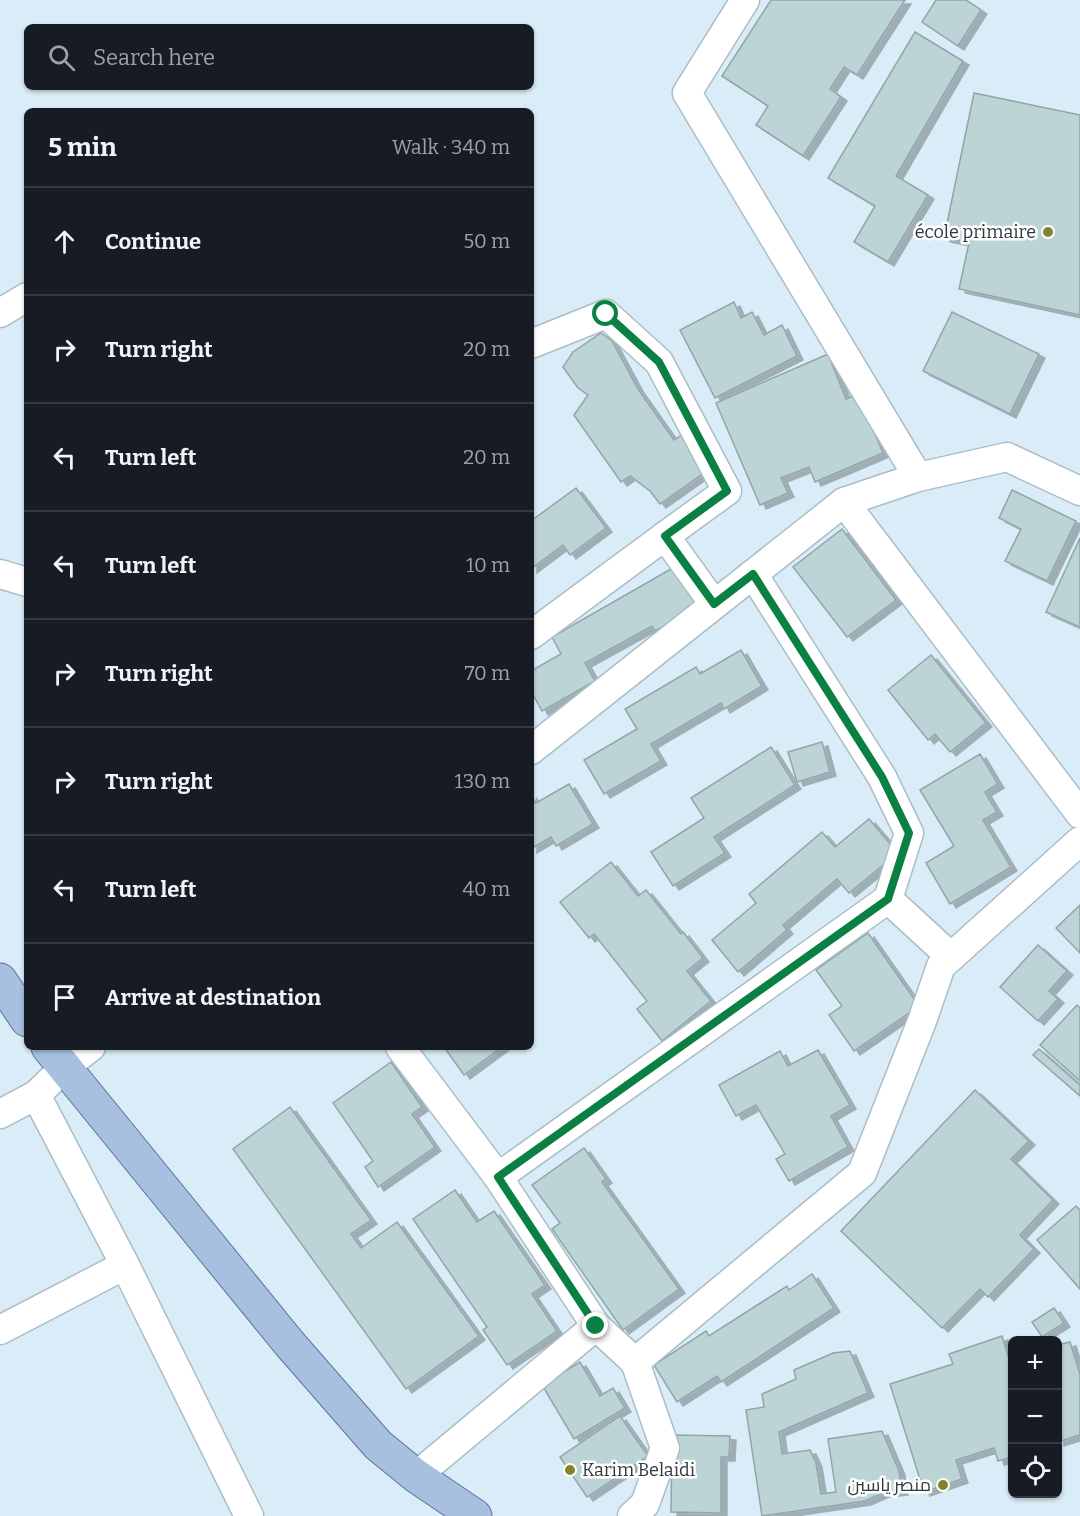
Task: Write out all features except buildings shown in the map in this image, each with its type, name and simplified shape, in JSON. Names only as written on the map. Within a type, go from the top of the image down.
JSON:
[{"type":"main road","points":[[0,980],[24,1016]]},
{"type":"main road","points":[[56,1057],[289,1342],[378,1445],[416,1476],[475,1516]]},
{"type":"street","points":[[745,0],[687,93],[918,477]]},
{"type":"street","points":[[0,313],[24,299]]},
{"type":"street","points":[[534,343],[606,314],[659,362],[727,491],[534,633]]},
{"type":"street","points":[[534,748],[844,502],[918,477],[1007,457],[1080,491]]},
{"type":"street","points":[[844,502],[1080,814]]},
{"type":"street","points":[[665,536],[714,604]]},
{"type":"street","points":[[0,574],[24,581]]},
{"type":"street","points":[[498,1177],[888,899],[909,833],[882,777],[753,574]]},
{"type":"street","points":[[635,1362],[862,1173],[922,1021],[941,966],[1080,841]]},
{"type":"street","points":[[888,899],[951,957]]},
{"type":"street","points":[[0,1114],[36,1095],[56,1057],[80,1050]]},
{"type":"street","points":[[402,1050],[498,1177],[596,1326],[635,1362],[665,1448],[645,1504],[633,1516]]},
{"type":"street","points":[[36,1095],[125,1265],[249,1516]]},
{"type":"street","points":[[0,1330],[125,1265]]},
{"type":"street","points":[[416,1476],[596,1326]]},
{"type":"place","name":"école primaire","points":[[1048,232]]},
{"type":"place","name":"Karim Belaidi","points":[[570,1470]]},
{"type":"place","name":"منصر ياسين","points":[[943,1485]]},
{"type":"route","points":[[596,1326],[498,1177],[888,899],[909,833],[882,777],[753,574],[714,604],[665,536],[727,491],[659,362],[606,314]]}]
